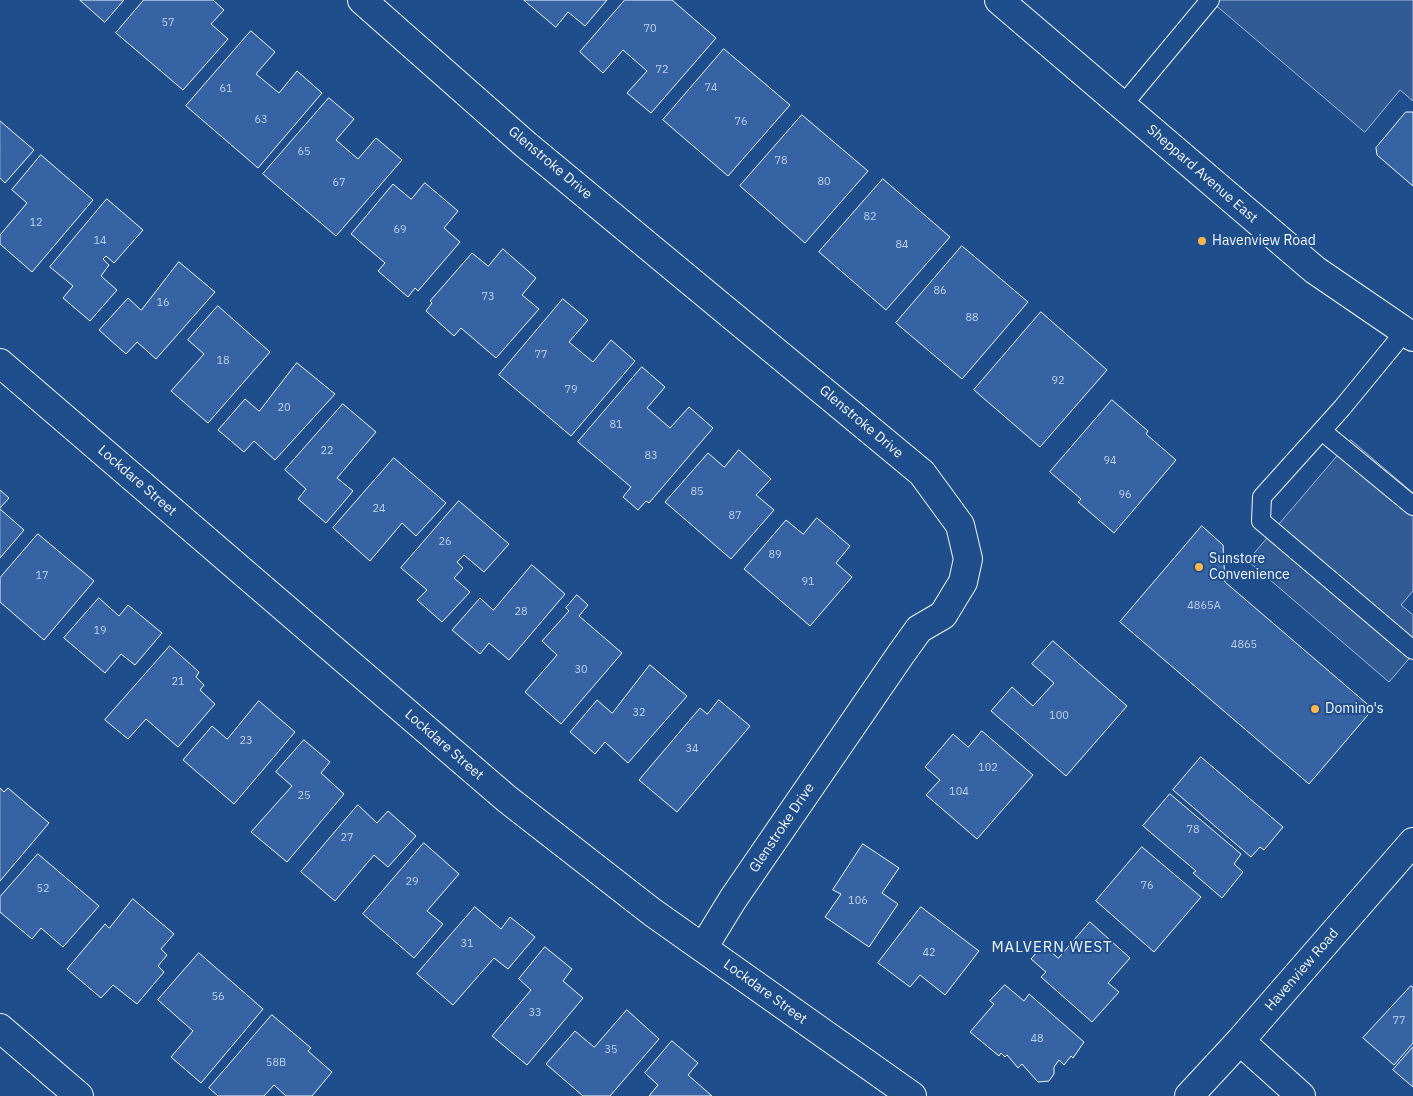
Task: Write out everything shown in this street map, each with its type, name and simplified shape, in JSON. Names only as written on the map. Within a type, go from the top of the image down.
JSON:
[{"type":"street","name":"Glenstroke Drive","points":[[362,0],[525,144],[922,473],[960,525],[968,559],[963,582],[943,615],[919,629],[733,899],[703,948]]},
{"type":"street","name":"Sheppard Avenue East","points":[[999,0],[1315,270],[1410,333]]},
{"type":"street","name":"Lockdare Street","points":[[0,363],[507,799],[652,912],[912,1096]]},
{"type":"street","name":"Havenview Road","points":[[1189,1096],[1240,1041],[1413,842]]},
{"type":"street","points":[[0,1028],[79,1096]]},
{"type":"street","points":[[1240,1041],[1301,1096]]},
{"type":"lane","points":[[1122,106],[1210,0]]},
{"type":"lane","points":[[1410,333],[1262,497],[1261,521],[1413,650]]},
{"type":"lane","points":[[1322,431],[1413,506]]},
{"type":"shaded area","points":[[1210,0],[1413,0],[1413,101],[1400,90],[1365,132]]},
{"type":"shaded area","points":[[1351,440],[1413,493],[1413,591],[1401,605],[1413,615],[1413,654],[1389,682],[1248,561]]},
{"type":"building","points":[[80,0],[124,0],[105,22]]},
{"type":"building","points":[[144,0],[213,0],[224,10],[211,24],[228,39],[183,90],[116,33]]},
{"type":"building","points":[[524,0],[607,0],[585,26],[568,12],[556,27]]},
{"type":"building","points":[[625,0],[672,0],[716,38],[651,113],[627,93],[647,71],[623,50],[603,73],[580,52]]},
{"type":"building","points":[[251,31],[275,52],[256,74],[279,93],[297,71],[322,93],[258,168],[186,106]]},
{"type":"building","points":[[724,49],[790,105],[728,176],[663,120]]},
{"type":"building","points":[[329,98],[354,119],[336,140],[358,159],[376,138],[402,160],[336,236],[263,174]]},
{"type":"building","points":[[1406,112],[1413,112],[1413,186],[1377,155],[1376,148]]},
{"type":"building","points":[[802,115],[868,171],[805,243],[740,186]]},
{"type":"building","points":[[0,121],[34,150],[5,183],[0,178]]},
{"type":"building","points":[[41,155],[93,200],[32,272],[0,244],[0,235],[27,203],[12,190]]},
{"type":"building","points":[[883,179],[950,237],[886,310],[819,252]]},
{"type":"building","points":[[425,183],[458,211],[444,228],[460,242],[418,291],[415,288],[408,297],[378,271],[385,263],[351,234],[393,184],[411,199]]},
{"type":"building","points":[[107,199],[143,230],[114,263],[106,256],[103,259],[109,265],[101,276],[117,290],[90,321],[63,298],[73,286],[50,267]]},
{"type":"building","points":[[962,246],[1028,302],[962,379],[896,323]]},
{"type":"building","points":[[503,249],[536,278],[522,295],[539,309],[496,358],[461,328],[454,336],[426,311],[432,303],[430,301],[472,253],[488,266]]},
{"type":"building","points":[[179,262],[215,292],[156,359],[137,342],[126,354],[99,330],[128,298],[141,310]]},
{"type":"building","points":[[563,299],[588,320],[569,342],[593,362],[611,340],[635,361],[571,436],[499,375]]},
{"type":"building","points":[[218,306],[270,352],[208,423],[171,391],[204,354],[188,340]]},
{"type":"building","points":[[1041,312],[1107,370],[1040,447],[974,390]]},
{"type":"building","points":[[297,363],[335,394],[275,460],[254,441],[244,452],[218,430],[245,399],[259,411]]},
{"type":"building","points":[[642,367],[665,387],[647,408],[670,428],[689,407],[713,428],[649,503],[646,501],[638,510],[623,497],[631,487],[578,442]]},
{"type":"building","points":[[1112,400],[1148,431],[1146,434],[1176,460],[1114,533],[1078,502],[1081,499],[1050,472]]},
{"type":"building","points":[[343,404],[376,432],[337,478],[353,491],[326,523],[298,499],[306,489],[285,470]]},
{"type":"building","points":[[739,450],[771,479],[756,495],[774,510],[731,559],[665,502],[708,453],[724,467]]},
{"type":"building","points":[[394,458],[446,503],[416,536],[402,523],[370,561],[333,528]]},
{"type":"building","points":[[0,490],[9,498],[0,508]]},
{"type":"building","points":[[459,501],[509,544],[484,572],[464,555],[457,562],[463,568],[454,578],[470,592],[442,622],[417,600],[427,590],[401,568]]},
{"type":"building","points":[[0,509],[24,530],[0,558]]},
{"type":"building","points":[[817,518],[850,546],[836,563],[852,577],[810,626],[744,569],[786,520],[803,534]]},
{"type":"building","points":[[1202,526],[1223,545],[1225,582],[1373,709],[1309,784],[1120,622]]},
{"type":"building","points":[[38,534],[94,581],[44,640],[0,602],[0,578]]},
{"type":"building","points":[[532,565],[565,594],[509,660],[489,643],[480,654],[452,630],[480,598],[493,610]]},
{"type":"building","points":[[577,595],[588,605],[579,616],[622,653],[561,724],[525,692],[557,655],[542,641],[569,611],[566,608]]},
{"type":"building","points":[[99,598],[119,616],[128,605],[162,633],[135,665],[121,654],[105,673],[64,638]]},
{"type":"building","points":[[1053,641],[1127,706],[1066,776],[991,711],[1012,687],[1033,706],[1054,683],[1032,664]]},
{"type":"building","points":[[170,646],[199,672],[196,677],[204,685],[200,690],[215,704],[178,747],[146,719],[128,739],[105,720]]},
{"type":"building","points":[[650,665],[687,696],[628,763],[605,742],[595,754],[570,732],[597,700],[612,713]]},
{"type":"building","points":[[719,700],[750,726],[677,812],[639,780],[700,708],[707,714]]},
{"type":"building","points":[[259,701],[295,732],[234,804],[183,760],[212,726],[227,739]]},
{"type":"building","points":[[982,731],[1033,775],[977,839],[926,795],[940,780],[925,767],[953,734],[968,747]]},
{"type":"building","points":[[304,740],[330,762],[321,773],[344,794],[287,862],[251,832],[292,786],[276,772]]},
{"type":"building","points":[[1201,757],[1283,827],[1264,850],[1260,847],[1251,857],[1173,790]]},
{"type":"building","points":[[0,788],[4,792],[8,788],[49,823],[0,881]]},
{"type":"building","points":[[1170,794],[1241,854],[1234,864],[1243,872],[1222,898],[1193,873],[1196,871],[1143,826]]},
{"type":"building","points":[[358,805],[377,823],[388,811],[416,836],[388,867],[374,855],[335,901],[301,872]]},
{"type":"building","points":[[424,843],[459,874],[427,911],[443,924],[414,958],[363,914]]},
{"type":"building","points":[[863,844],[899,868],[882,893],[898,904],[869,947],[825,917],[841,894],[833,890]]},
{"type":"building","points":[[1142,847],[1201,897],[1154,952],[1096,901]]},
{"type":"building","points":[[38,854],[99,906],[63,947],[41,928],[32,939],[0,912],[0,897]]},
{"type":"building","points":[[133,899],[174,934],[161,949],[167,955],[158,966],[164,972],[137,1004],[113,985],[101,998],[67,969],[105,924],[109,928]]},
{"type":"building","points":[[475,907],[501,929],[510,917],[535,937],[508,969],[494,958],[453,1005],[417,974]]},
{"type":"building","points":[[921,907],[979,951],[945,995],[920,975],[910,987],[878,963]]},
{"type":"building","points":[[1090,922],[1130,958],[1108,983],[1119,992],[1092,1022],[1041,977],[1046,972],[1031,959],[1043,945],[1058,958]]},
{"type":"building","points":[[545,947],[572,969],[563,981],[583,998],[527,1065],[492,1036],[531,990],[519,979]]},
{"type":"building","points":[[199,953],[263,1009],[201,1083],[171,1057],[193,1031],[158,1000]]},
{"type":"building","points":[[1005,985],[1024,1001],[1029,994],[1084,1042],[1073,1058],[1071,1056],[1064,1065],[1059,1060],[1054,1067],[1054,1074],[1049,1081],[1038,1082],[1022,1064],[1018,1068],[1007,1055],[1005,1057],[1001,1053],[999,1056],[970,1032],[994,1004],[990,1001]]},
{"type":"building","points":[[1411,986],[1413,987],[1413,1043],[1394,1065],[1363,1038]]},
{"type":"building","points":[[627,1010],[659,1039],[610,1096],[583,1096],[546,1064],[575,1031],[594,1047]]},
{"type":"building","points":[[272,1015],[311,1048],[308,1051],[332,1072],[312,1096],[286,1096],[274,1085],[264,1096],[218,1096],[209,1088]]},
{"type":"building","points":[[672,1041],[698,1063],[688,1075],[712,1096],[649,1096],[658,1085],[645,1073]]},
{"type":"building","points":[[1413,1047],[1413,1087],[1393,1070]]},
{"type":"place","name":"Havenview Road","points":[[1202,241]]},
{"type":"place","name":"Sunstore Convenience","points":[[1199,567]]},
{"type":"place","name":"Domino's","points":[[1315,709]]},
{"type":"district","name":"MALVERN WEST","points":[[1052,948]]}]
